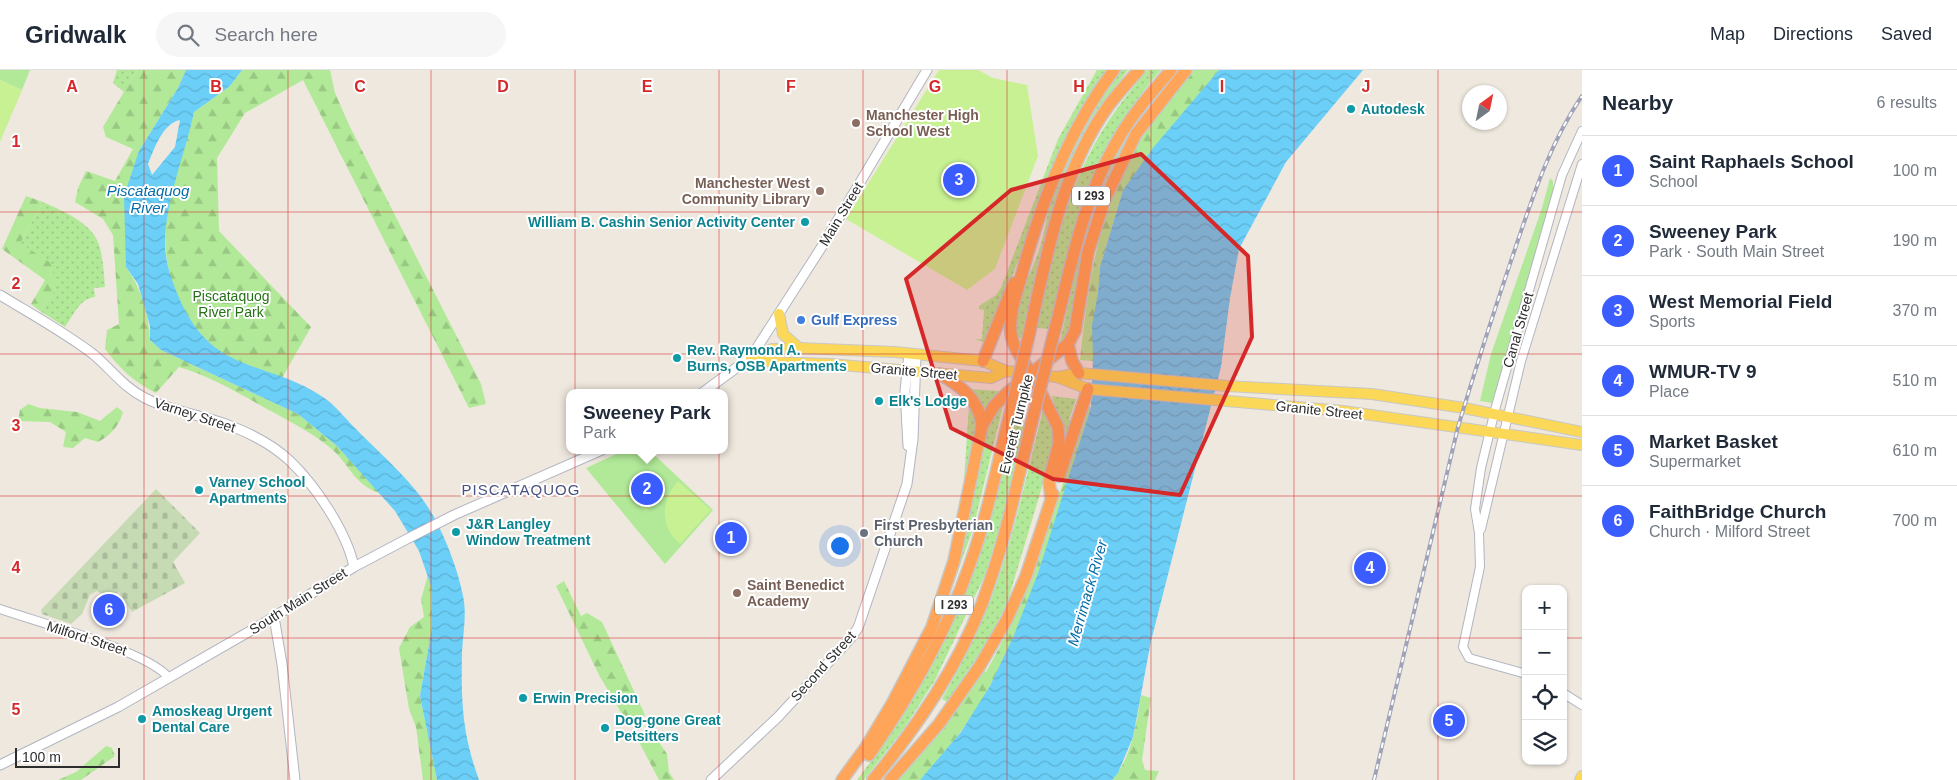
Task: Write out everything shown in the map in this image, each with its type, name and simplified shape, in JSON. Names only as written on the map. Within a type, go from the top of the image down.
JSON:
[{"type":"highway","points":[[1051,499],[1049,481],[1059,443],[1058,427],[1031,374],[1014,346],[1010,317],[1026,259],[1067,149],[1087,109],[1114,70]]},
{"type":"highway","name":"Everett Turnpike","points":[[852,780],[898,713],[945,627],[970,563],[1011,410],[1054,229],[1075,166],[1109,105],[1139,70]]},
{"type":"highway","name":"Everett Turnpike","points":[[874,780],[909,735],[930,702],[972,626],[990,583],[1081,226],[1098,180],[1128,122],[1171,70]]},
{"type":"highway","points":[[842,780],[888,710],[932,627],[954,561],[982,426],[994,406],[1068,344],[1075,331],[1088,252],[1104,201],[1136,134],[1186,70]]},
{"type":"highway","points":[[983,361],[1010,291],[1026,259]]},
{"type":"highway","points":[[1068,344],[1072,361],[1084,373]]},
{"type":"highway","points":[[940,374],[970,395],[977,405],[982,426]]},
{"type":"highway","points":[[890,780],[939,724],[979,668],[1007,619],[1026,576],[1088,389]]},
{"type":"main road","name":"Main Street","points":[[751,357],[821,248],[927,70]]},
{"type":"main road","name":"Varney Street","points":[[0,295],[90,352],[124,384],[145,398],[242,430],[264,441],[289,460],[305,478],[332,516],[346,540],[354,567]]},
{"type":"main road","points":[[778,314],[783,334],[798,348]]},
{"type":"main road","name":"Granite Street","points":[[751,357],[772,349],[798,348],[913,354],[983,361],[1006,371],[1057,378],[1088,389],[1343,411],[1582,445]]},
{"type":"main road","name":"Second Street","points":[[711,780],[778,716],[855,632],[883,558],[910,468],[905,399],[913,354]]},
{"type":"main road","points":[[707,389],[751,357]]},
{"type":"main road","name":"Granite Street","points":[[751,357],[772,362],[830,364],[992,378],[1006,371]]},
{"type":"main road","name":"Granite Street","points":[[1057,378],[1084,373],[1227,386],[1372,394],[1494,414],[1582,432]]},
{"type":"main road","name":"South Main Street","points":[[0,765],[118,707],[354,567],[408,538],[593,454]]},
{"type":"main road","points":[[274,616],[282,664],[295,780]]},
{"type":"main road","points":[[1580,780],[1582,776]]},
{"type":"street","name":"Canal Street","points":[[1522,673],[1480,662],[1465,654],[1463,646],[1480,567],[1476,502],[1494,414],[1562,175],[1582,131]]},
{"type":"street","name":"Canal Street","points":[[1479,533],[1527,341],[1582,164]]},
{"type":"street","name":"Milford Street","points":[[0,609],[133,653],[147,660],[163,671],[168,677]]},
{"type":"street","points":[[1567,696],[1582,705]]},
{"type":"highlighted area","points":[[1141,154],[1248,256],[1252,337],[1180,495],[1053,479],[951,428],[906,279],[1011,190]]},
{"type":"green space","points":[[0,70],[30,70],[22,90],[0,80]]},
{"type":"green space","points":[[117,70],[137,70],[124,92],[113,83]]},
{"type":"green space","points":[[137,70],[186,70],[178,88],[139,151],[126,267],[136,284],[143,302],[150,340],[161,350],[298,414],[337,446],[381,494],[363,484],[335,452],[321,441],[236,392],[202,375],[179,367],[156,393],[128,374],[105,349],[107,330],[119,324],[113,235],[103,219],[75,202],[78,188],[86,171],[115,181],[133,149],[106,137],[103,127]]},
{"type":"green space","name":"Piscataquog River Park","points":[[242,70],[330,70],[335,93],[350,127],[481,384],[486,404],[469,408],[303,80],[245,113],[217,158],[219,231],[311,327],[282,378],[251,368],[222,353],[195,327],[185,312],[171,278],[165,241],[168,209],[194,112],[230,86]]},
{"type":"green space","points":[[939,70],[978,70],[993,78],[1027,85],[1038,156],[995,269],[967,290],[846,219]]},
{"type":"green space","points":[[1097,70],[1110,70],[1044,195],[986,343],[975,339],[982,339],[984,310],[979,309],[979,306],[996,295],[1001,288],[1058,139]]},
{"type":"green space","points":[[1118,70],[1128,70],[1089,127],[1078,147],[1059,193],[1044,241],[1021,338],[1017,338],[1016,327],[1019,305],[1039,250],[1059,178],[1082,130]]},
{"type":"green space","points":[[1147,70],[1161,70],[1137,100],[1101,161],[1087,192],[1076,224],[1049,329],[1037,328],[1064,218],[1079,176],[1108,122]]},
{"type":"green space","points":[[1191,70],[1219,70],[1123,190],[1100,267],[1093,361],[1080,360],[1093,267],[1108,208],[1119,179],[1132,151],[1148,124]]},
{"type":"green space","points":[[0,80],[22,90],[0,142]]},
{"type":"green space","points":[[1149,105],[1151,107],[1112,172],[1070,330],[1063,341],[1060,342],[1079,256],[1091,214],[1107,173]]},
{"type":"green space","points":[[1550,178],[1553,181],[1553,192],[1493,400],[1492,403],[1480,401],[1491,354],[1542,208]]},
{"type":"green space","points":[[26,196],[43,202],[20,243],[51,263],[56,288],[40,311],[31,304],[45,280],[2,249]]},
{"type":"green space","points":[[43,202],[69,214],[85,225],[97,239],[102,257],[105,287],[94,288],[95,297],[81,304],[65,327],[40,311],[56,288],[20,243]]},
{"type":"green space","points":[[970,389],[1001,392],[983,412],[977,396]]},
{"type":"green space","points":[[1052,396],[1076,399],[1069,420],[1072,421],[1065,441]]},
{"type":"green space","points":[[967,397],[975,416],[976,437],[967,480],[964,479],[969,406],[964,400]]},
{"type":"green space","points":[[28,404],[40,408],[77,412],[100,421],[117,407],[123,412],[117,426],[107,437],[98,442],[85,438],[73,448],[63,447],[66,432],[50,422],[18,421],[20,410]]},
{"type":"green space","points":[[1001,406],[1003,406],[973,529],[945,607],[984,440],[989,425]]},
{"type":"green space","points":[[1088,407],[1091,407],[1034,584],[1006,653],[990,686],[958,735],[920,780],[897,780],[934,738],[984,671],[986,672],[1003,641],[1031,576]]},
{"type":"green space","points":[[1043,410],[1046,411],[1051,429],[1051,457],[1008,600],[991,636],[947,702],[942,699],[975,637],[1007,553]]},
{"type":"green space","points":[[1013,421],[1025,422],[1003,516],[985,575],[935,680],[905,727],[864,780],[857,780],[874,757],[943,642],[962,602],[976,563]]},
{"type":"green space","points":[[616,454],[653,454],[713,510],[665,564],[586,468]]},
{"type":"green space","points":[[655,480],[666,490],[646,512],[635,502]]},
{"type":"green space","points":[[678,481],[711,510],[680,544],[668,529],[665,513],[668,497]]},
{"type":"green space","points":[[156,489],[200,533],[173,562],[185,583],[132,612],[119,592],[109,598],[97,591],[90,595],[82,614],[71,624],[42,614],[41,610]]},
{"type":"green space","points":[[428,575],[432,589],[432,627],[420,696],[437,780],[423,780],[416,727],[409,709],[399,648],[410,627],[424,617],[421,599]]},
{"type":"green space","points":[[564,581],[581,616],[587,613],[602,622],[645,715],[629,726],[599,675],[556,586]]},
{"type":"green space","points":[[1141,695],[1151,698],[1142,760],[1145,770],[1159,771],[1155,780],[1112,780],[1129,751]]},
{"type":"green space","points":[[650,729],[667,754],[669,772],[674,780],[659,780],[638,740]]},
{"type":"green space","points":[[106,746],[112,748],[115,756],[81,780],[58,780],[76,772]]},
{"type":"water","name":"Piscataquog River","points":[[186,70],[242,70],[230,86],[194,112],[166,226],[165,250],[172,279],[180,300],[194,324],[209,342],[225,354],[243,363],[302,385],[327,400],[409,482],[427,506],[448,547],[463,596],[465,617],[462,652],[464,717],[469,747],[479,780],[437,780],[420,696],[432,627],[432,589],[419,551],[395,511],[337,446],[298,414],[161,350],[150,340],[150,326],[138,284],[126,267],[124,196],[139,151],[178,88]],"holes":[[[180,120],[175,147],[152,175],[148,164],[156,144],[164,131],[174,122]]]},
{"type":"water","name":"Merrimack River","points":[[1219,70],[1363,70],[1286,162],[1239,249],[1230,298],[1221,367],[1151,641],[1133,737],[1118,773],[1112,780],[920,780],[961,732],[990,686],[1014,635],[1038,573],[1091,407],[1092,325],[1098,293],[1100,267],[1123,190],[1153,148]]},
{"type":"railway","points":[[1374,780],[1458,427],[1500,293],[1536,190],[1551,151],[1582,96]]},
{"type":"place","name":"Autodesk","points":[[1351,109]]},
{"type":"place","name":"Manchester High School West","points":[[856,123]]},
{"type":"place","name":"West Memorial Field","points":[[959,180]]},
{"type":"place","name":"Manchester West Community Library","points":[[820,191]]},
{"type":"place","name":"William B. Cashin Senior Activity Center","points":[[805,222]]},
{"type":"place","name":"Gulf Express","points":[[801,320]]},
{"type":"place","name":"Rev. Raymond A. Burns, OSB Apartments","points":[[677,358]]},
{"type":"place","name":"Elk's Lodge","points":[[879,401]]},
{"type":"place","name":"Sweeney Park","points":[[647,489]]},
{"type":"place","name":"Varney School Apartments","points":[[199,490]]},
{"type":"place","name":"J&R Langley Window Treatment","points":[[456,532]]},
{"type":"place","name":"First Presbyterian Church","points":[[864,533]]},
{"type":"place","name":"Saint Raphaels School","points":[[731,538]]},
{"type":"place","name":"WMUR-TV 9","points":[[1370,568]]},
{"type":"place","name":"Saint Benedict Academy","points":[[737,593]]},
{"type":"place","name":"FaithBridge Church","points":[[109,610]]},
{"type":"place","name":"Erwin Precision","points":[[523,698]]},
{"type":"place","name":"Amoskeag Urgent Dental Care","points":[[142,719]]},
{"type":"place","name":"Market Basket","points":[[1449,721]]},
{"type":"place","name":"Dog-gone Great Petsitters","points":[[605,728]]},
{"type":"district","name":"PISCATAQUOG","points":[[521,489]]}]
